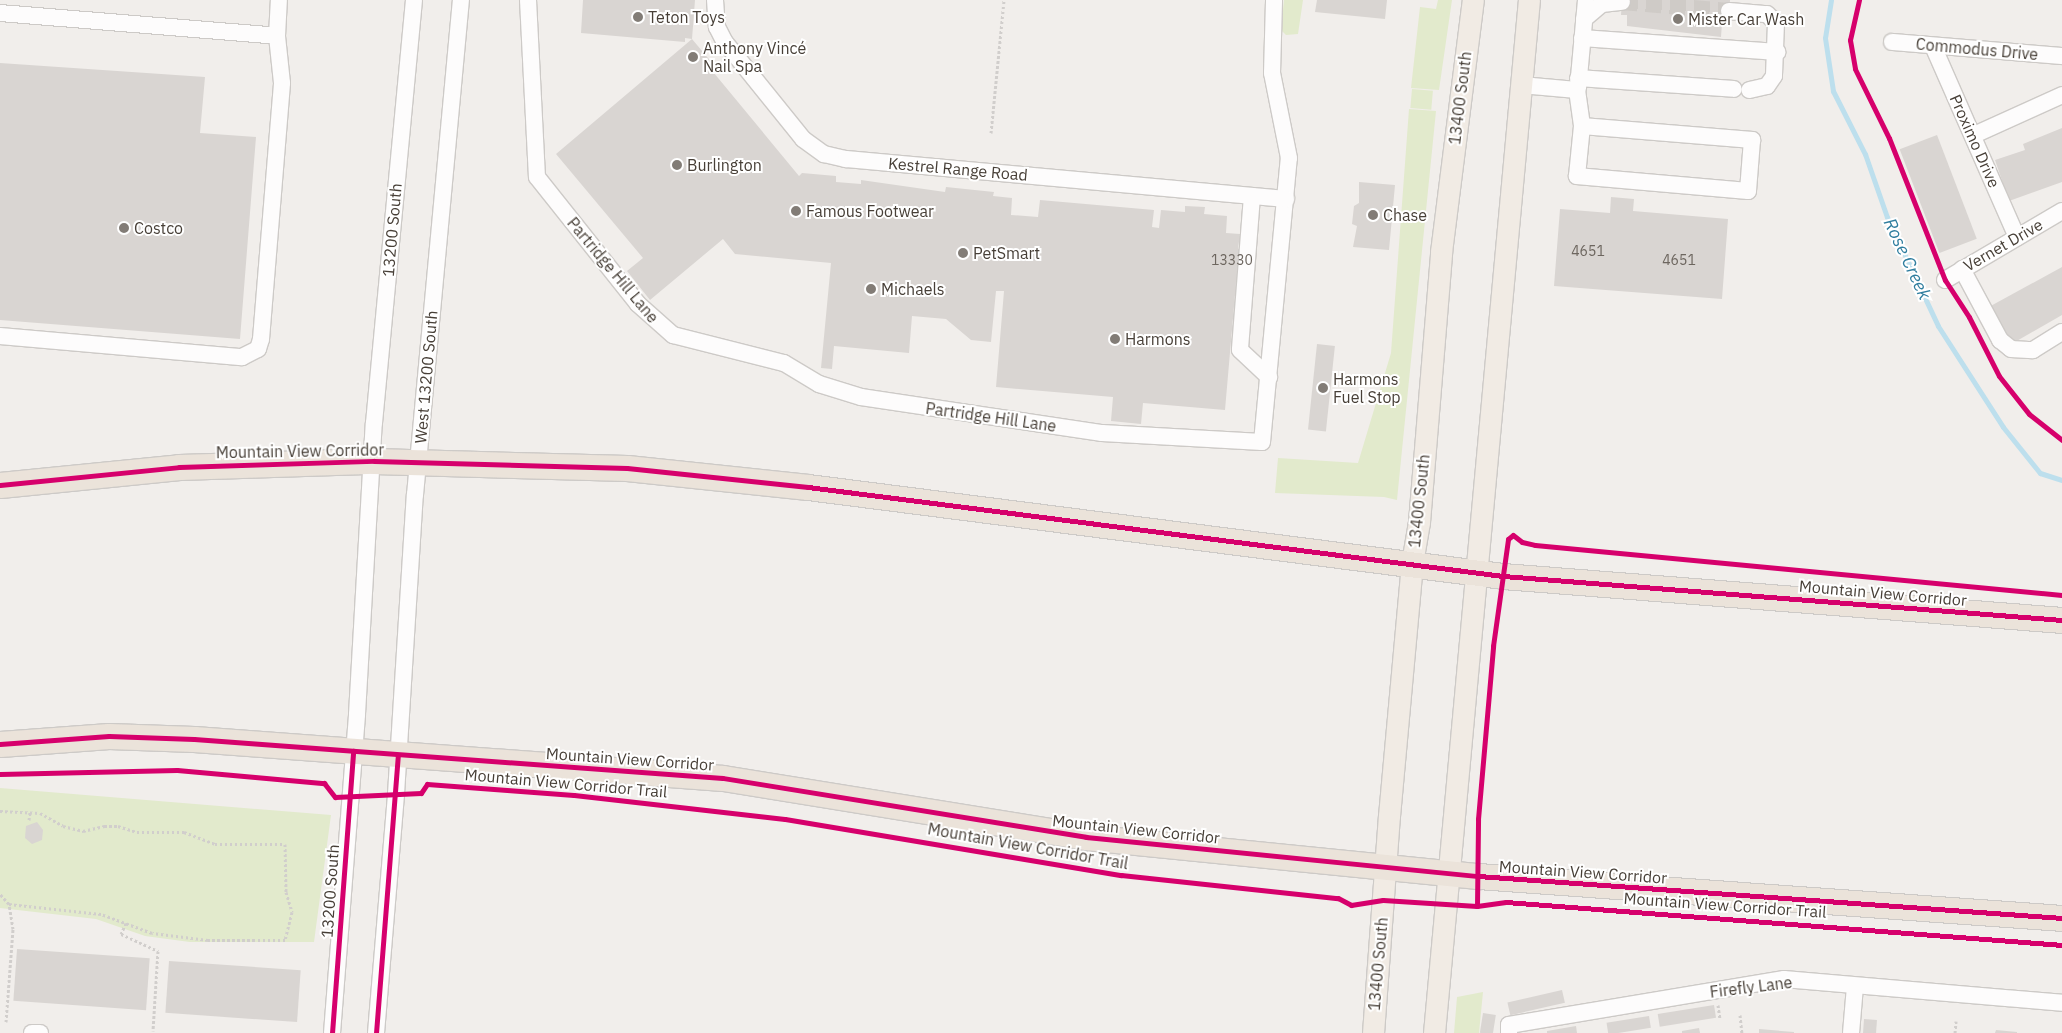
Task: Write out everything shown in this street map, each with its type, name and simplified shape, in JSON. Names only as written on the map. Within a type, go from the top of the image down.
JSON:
[{"type":"highway","name":"Mountain View Corridor","points":[[0,485],[179,467],[374,461],[627,468],[808,487],[1475,572],[2062,620]]},
{"type":"highway","name":"Mountain View Corridor","points":[[0,744],[109,736],[354,751],[398,756],[723,778],[1086,837],[1448,873],[2062,918]]},
{"type":"main road","points":[[1434,1033],[1529,0]]},
{"type":"main road","name":"13400 South","points":[[1373,1033],[1385,867],[1412,563],[1419,522],[1441,252],[1472,2]]},
{"type":"street","points":[[0,336],[242,357],[254,353],[261,339],[282,83],[276,36],[279,0]]},
{"type":"street","name":"13200 South","points":[[374,461],[374,423],[414,0]]},
{"type":"street","name":"West 13200 South","points":[[398,756],[418,462],[461,0]]},
{"type":"street","name":"Partridge Hill Lane","points":[[528,0],[537,177],[638,304],[673,336],[784,363],[819,384],[861,397],[1102,433],[1262,442],[1286,199],[1288,148],[1271,63],[1274,0]]},
{"type":"street","name":"Kestrel Range Road","points":[[715,0],[717,28],[724,41],[803,139],[824,154],[846,159],[1286,199]]},
{"type":"street","points":[[1582,126],[1752,140],[1748,191],[1577,176],[1582,126],[1578,84],[1586,0]]},
{"type":"street","points":[[1584,19],[1602,4],[1622,2]]},
{"type":"street","points":[[1522,86],[1578,84],[1741,90],[1767,86],[1774,76],[1777,52],[1776,23],[1767,14],[1729,11]]},
{"type":"street","points":[[0,13],[276,36]]},
{"type":"street","points":[[1582,38],[1777,52]]},
{"type":"street","name":"Commodus Drive","points":[[1892,42],[2062,56]]},
{"type":"street","name":"Proximo Drive","points":[[1933,46],[1974,135],[2017,237]]},
{"type":"street","points":[[1974,135],[2062,95]]},
{"type":"street","points":[[1252,196],[1240,350],[1269,377]]},
{"type":"street","name":"Vernet Drive","points":[[1945,280],[2062,211]]},
{"type":"street","points":[[1962,269],[2000,340],[2011,349],[2033,350],[2062,332]]},
{"type":"street","points":[[354,751],[374,461]]},
{"type":"street","name":"13200 South","points":[[332,1033],[354,751]]},
{"type":"street","points":[[376,1033],[398,756]]},
{"type":"street","name":"Firefly Lane","points":[[1508,1033],[1509,1025],[1784,979],[2062,1004]]},
{"type":"street","points":[[1851,1033],[1855,986]]},
{"type":"street","points":[[32,1033],[40,1033]]},
{"type":"path","points":[[992,133],[1004,0]]},
{"type":"path","points":[[0,810],[40,813],[63,826],[83,831],[118,826],[137,832],[184,832],[215,844],[285,844],[286,892],[292,912],[285,940],[208,940],[152,933],[101,914],[9,904]]},
{"type":"path","points":[[29,820],[30,812]]},
{"type":"path","points":[[0,894],[9,904],[13,928],[6,1022]]},
{"type":"path","points":[[126,923],[121,934],[158,951],[153,1031]]},
{"type":"path","points":[[1740,1015],[1742,1033]]},
{"type":"path","points":[[1955,1033],[1956,1021]]},
{"type":"green space","points":[[1284,0],[1303,0],[1298,34],[1286,35],[1281,30]]},
{"type":"green space","points":[[1438,0],[1452,0],[1439,90],[1411,88],[1420,7],[1436,9]]},
{"type":"green space","points":[[1412,89],[1433,91],[1431,110],[1410,108]]},
{"type":"green space","points":[[1409,109],[1436,111],[1397,500],[1384,497],[1275,493],[1278,458],[1358,463],[1391,353]]},
{"type":"green space","points":[[0,788],[331,815],[314,942],[190,942],[145,936],[96,919],[0,908]]},
{"type":"green space","points":[[1483,992],[1479,1033],[1454,1033],[1457,997]]},
{"type":"building","name":"Teton Toys","points":[[583,0],[695,0],[692,39],[685,38],[685,42],[581,33]]},
{"type":"building","points":[[1317,0],[1387,0],[1385,19],[1315,12]]},
{"type":"building","name":"Mister Car Wash","points":[[1622,0],[1730,0],[1729,24],[1722,23],[1721,37],[1627,26],[1627,15],[1621,15]]},
{"type":"building","points":[[692,39],[713,64],[709,67],[799,176],[802,173],[836,176],[836,182],[861,184],[861,180],[945,192],[946,187],[994,192],[993,196],[1012,198],[1011,215],[1038,217],[1040,200],[1154,210],[1152,227],[1159,228],[1161,210],[1185,212],[1185,206],[1205,207],[1204,214],[1227,216],[1226,233],[1240,234],[1238,249],[1257,251],[1255,275],[1237,272],[1225,410],[1143,403],[1141,424],[1111,421],[1113,397],[996,387],[1004,291],[996,291],[991,342],[971,340],[946,319],[912,316],[909,353],[834,346],[832,369],[821,368],[831,263],[735,254],[723,239],[650,300],[627,271],[643,258],[556,154]]},
{"type":"building","name":"Costco","points":[[0,63],[205,77],[200,133],[256,137],[240,339],[0,320]]},
{"type":"building","points":[[2062,128],[2062,182],[2009,201],[1995,160],[2025,150],[2023,144]]},
{"type":"building","points":[[1937,135],[1977,239],[1939,253],[1900,149]]},
{"type":"building","name":"Chase","points":[[1359,182],[1395,185],[1389,250],[1353,247],[1357,226],[1352,224],[1354,206],[1359,203]]},
{"type":"building","points":[[1611,197],[1634,199],[1633,211],[1728,219],[1722,299],[1554,286],[1560,209],[1610,213]]},
{"type":"building","points":[[2062,267],[2062,315],[2008,346],[1987,308]]},
{"type":"building","name":"Harmons Fuel Stop","points":[[1317,344],[1335,346],[1326,431],[1308,430]]},
{"type":"building","points":[[37,822],[43,830],[42,840],[32,844],[25,838],[26,826]]},
{"type":"building","points":[[17,949],[150,958],[146,1010],[13,1001]]},
{"type":"building","points":[[169,961],[301,970],[297,1022],[165,1013]]},
{"type":"building","points":[[1562,990],[1565,1003],[1510,1015],[1507,1003]]},
{"type":"building","points":[[1714,1005],[1716,1018],[1660,1027],[1658,1014]]},
{"type":"building","points":[[1483,1013],[1496,1015],[1493,1033],[1480,1033]]},
{"type":"building","points":[[1649,1016],[1651,1028],[1608,1033],[1607,1023]]},
{"type":"building","points":[[1864,1019],[1877,1020],[1876,1033],[1863,1033]]},
{"type":"building","points":[[1576,1026],[1577,1033],[1547,1033],[1547,1031]]},
{"type":"building","points":[[1699,1028],[1700,1033],[1682,1033],[1682,1031]]},
{"type":"building","points":[[1759,1029],[1794,1032],[1794,1033],[1759,1033]]},
{"type":"building","points":[[1996,1030],[2017,1032],[2017,1033],[1995,1033]]},
{"type":"waterway","name":"Rose Creek","points":[[1831,0],[1825,38],[1833,91],[1865,154],[1887,217],[1938,326],[2003,427],[2040,473],[2062,480]]},
{"type":"tunnel","points":[[1622,2],[1729,11]]},
{"type":"cycle path","points":[[1859,0],[1850,40],[1855,69],[1889,138],[1945,280],[1969,317],[1999,376],[2029,414],[2062,440]]},
{"type":"cycle path","points":[[0,485],[179,467],[374,461],[627,468],[808,487],[1503,576],[2062,620]]},
{"type":"cycle path","points":[[1477,906],[1478,819],[1493,646],[1508,539],[1513,535],[1522,542],[1535,545],[2062,595]]},
{"type":"cycle path","name":"Mountain View Corridor Trail","points":[[0,744],[109,736],[194,739],[723,778],[1086,837],[1478,876],[2062,918]]},
{"type":"cycle path","points":[[332,1033],[353,751]]},
{"type":"cycle path","points":[[376,1033],[398,756]]},
{"type":"cycle path","name":"Mountain View Corridor Trail","points":[[0,774],[177,770],[324,783],[335,797],[421,793],[427,784],[574,795],[785,819],[1121,875],[1338,898],[1351,905],[1383,900],[1477,906],[1506,902],[2062,945]]},
{"type":"place","name":"Teton Toys","points":[[638,17]]},
{"type":"place","name":"Mister Car Wash","points":[[1678,19]]},
{"type":"place","name":"Anthony Vincé Nail Spa","points":[[693,57]]},
{"type":"place","name":"Burlington","points":[[677,165]]},
{"type":"place","name":"Famous Footwear","points":[[796,211]]},
{"type":"place","name":"Chase","points":[[1373,215]]},
{"type":"place","name":"Costco","points":[[124,228]]},
{"type":"place","name":"PetSmart","points":[[963,253]]},
{"type":"place","name":"Michaels","points":[[871,289]]},
{"type":"place","name":"Harmons","points":[[1115,339]]},
{"type":"place","name":"Harmons Fuel Stop","points":[[1323,388]]}]
